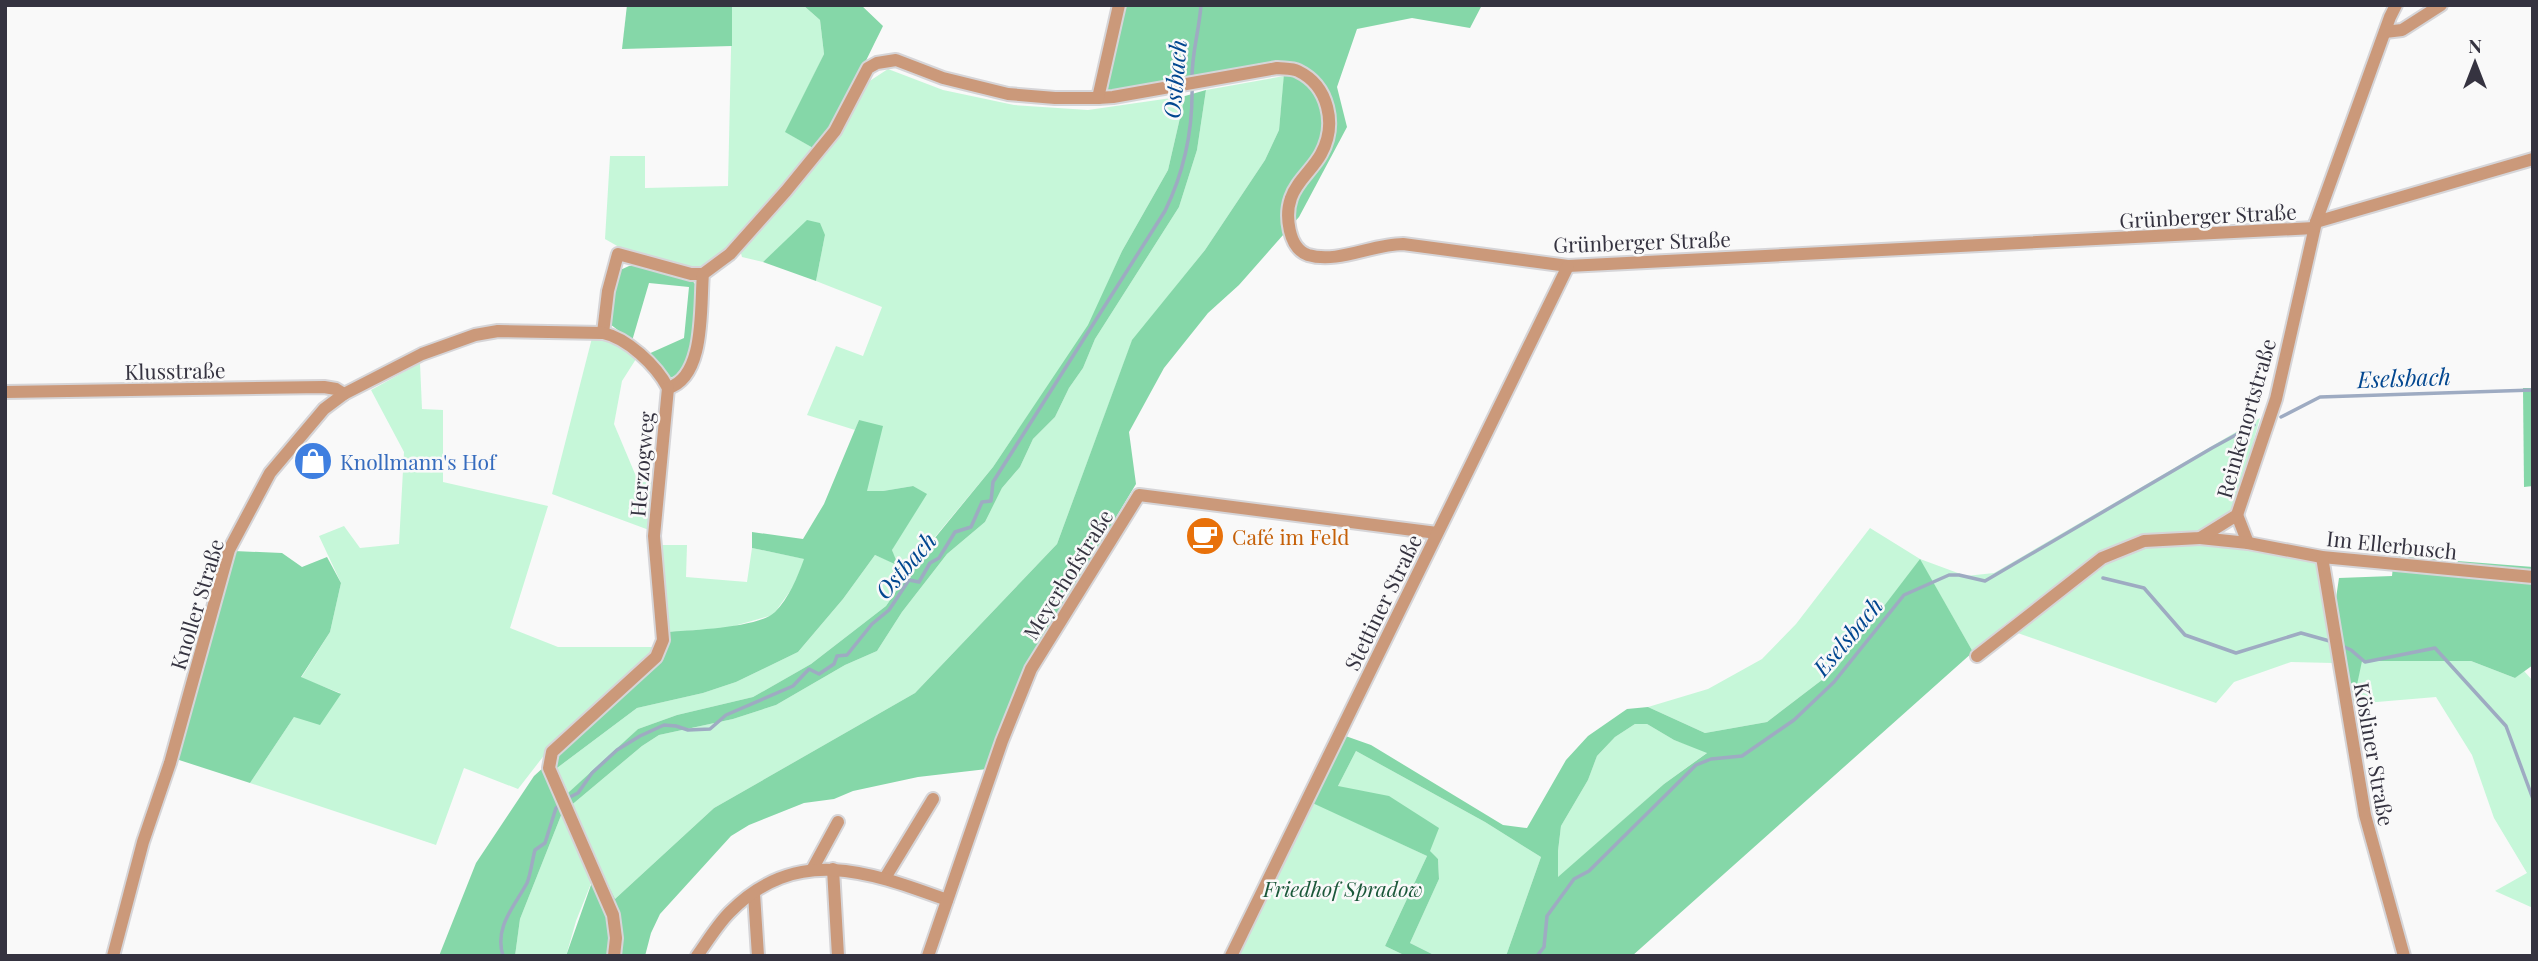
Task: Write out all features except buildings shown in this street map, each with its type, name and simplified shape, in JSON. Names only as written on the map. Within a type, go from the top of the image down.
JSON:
[{"type":"street","points":[[603,333],[608,291],[618,254],[691,274],[703,274],[730,254],[835,131],[867,68],[877,63],[896,60],[943,78],[1008,94],[1098,98],[1119,5]]},
{"type":"street","name":"Reinkenortstraße","points":[[1978,656],[2102,558],[2144,541],[2200,538],[2237,515],[2276,399],[2315,225],[2396,5]]},
{"type":"street","points":[[2385,32],[2402,30],[2441,5]]},
{"type":"street","name":"Grünberger Straße","points":[[1098,98],[1277,68],[1296,70],[1314,82],[1324,95],[1330,128],[1322,153],[1291,197],[1287,217],[1292,238],[1304,253],[1318,257],[1332,257],[1387,244],[1403,244],[1568,267],[2315,225],[2533,159]]},
{"type":"street","name":"Stettiner Straße","points":[[1231,956],[1568,267]]},
{"type":"street","name":"Herzogweg","points":[[614,956],[614,915],[549,768],[552,752],[656,657],[661,649],[663,640],[654,536],[668,387],[683,380],[698,349],[703,274]]},
{"type":"street","name":"Knoller Straße","points":[[113,956],[143,842],[170,763],[229,550],[271,473],[324,409],[344,394],[422,354],[475,335],[498,331],[615,335],[630,345],[668,387]]},
{"type":"street","name":"Klusstraße","points":[[5,392],[324,387],[344,394]]},
{"type":"street","name":"Meyerhofstraße","points":[[928,956],[1002,741],[1031,669],[1139,495],[1437,533]]},
{"type":"street","points":[[2237,515],[2248,543]]},
{"type":"street","name":"Im Ellerbusch","points":[[2200,538],[2248,543],[2322,557],[2533,577]]},
{"type":"street","name":"Kösliner Straße","points":[[2322,557],[2365,815],[2404,956]]},
{"type":"street","points":[[885,878],[933,799]]},
{"type":"street","points":[[813,868],[838,821]]},
{"type":"street","points":[[697,956],[730,912],[780,877],[813,868],[885,878],[947,900]]},
{"type":"street","points":[[833,869],[838,956]]},
{"type":"street","points":[[754,894],[758,956]]},
{"type":"green space","points":[[627,5],[732,5],[732,46],[622,49]]},
{"type":"green space","points":[[732,5],[803,5],[820,20],[824,54],[786,132],[813,148],[717,261],[690,269],[619,247],[605,239],[610,156],[645,156],[645,188],[728,186]]},
{"type":"green space","points":[[803,5],[861,5],[883,26],[843,105],[813,148],[785,132],[824,54],[820,20]]},
{"type":"green space","points":[[1114,5],[1482,5],[1470,28],[1412,18],[1357,29],[1337,87],[1347,127],[1299,217],[1239,285],[1208,313],[1164,368],[1129,432],[1136,484],[1026,667],[987,769],[918,777],[853,791],[834,799],[804,803],[749,825],[731,836],[660,914],[645,956],[566,956],[598,865],[615,899],[714,808],[915,693],[1057,544],[1132,340],[1205,250],[1265,160],[1279,130],[1285,62],[1262,63],[1182,80],[1108,91],[1095,82]]},
{"type":"green space","points":[[888,69],[943,90],[1014,105],[1088,110],[1185,96],[1168,170],[1122,251],[1089,325],[993,467],[915,561],[895,560],[892,550],[913,486],[867,491],[859,420],[855,430],[807,415],[836,346],[863,356],[882,307],[816,281],[825,235],[783,244],[763,262],[742,257],[740,250],[824,155],[865,84]]},
{"type":"green space","points":[[1284,76],[1279,130],[1265,160],[1205,250],[1132,341],[1057,544],[915,693],[714,808],[615,899],[598,866],[576,921],[566,956],[515,956],[520,919],[562,813],[659,735],[733,719],[776,705],[845,665],[877,651],[902,612],[947,554],[985,522],[1002,488],[1020,467],[1033,439],[1055,417],[1069,388],[1083,368],[1095,339],[1179,207],[1197,150],[1206,90]]},
{"type":"green space","points":[[1206,90],[1197,150],[1179,207],[1095,339],[1083,368],[1069,388],[1055,417],[1033,439],[1020,467],[1002,488],[985,522],[947,554],[902,612],[877,651],[845,665],[776,705],[733,719],[659,735],[642,746],[562,813],[520,919],[515,956],[439,956],[476,863],[534,776],[662,659],[668,646],[667,632],[755,622],[775,612],[780,606],[804,559],[752,548],[752,532],[803,539],[824,504],[859,420],[883,426],[867,491],[913,486],[927,494],[892,550],[896,560],[916,561],[993,467],[1088,325],[1122,251],[1168,170],[1185,96]],"holes":[[[875,555],[910,571],[886,606],[811,664],[753,697],[677,715],[638,729],[568,793],[557,768],[637,708],[703,693],[736,682],[798,652],[843,599]]]},
{"type":"green space","points":[[807,220],[820,223],[825,235],[816,281],[763,262]]},
{"type":"green space","points":[[629,266],[641,266],[691,279],[699,289],[695,342],[679,374],[670,378],[646,355],[684,338],[689,287],[649,283],[632,341],[610,324],[608,317],[618,271]]},
{"type":"green space","points":[[592,338],[617,344],[636,359],[622,381],[614,424],[638,481],[652,483],[649,530],[552,494]]},
{"type":"green space","points":[[420,363],[422,409],[443,410],[443,482],[548,506],[510,628],[558,647],[658,647],[549,749],[518,789],[464,768],[436,845],[250,783],[294,717],[340,693],[301,678],[330,632],[341,583],[319,536],[344,526],[360,548],[399,544],[404,452],[371,390]]},
{"type":"green space","points":[[2523,388],[2533,388],[2533,486],[2524,487]]},
{"type":"green space","points":[[2260,418],[2234,512],[2198,533],[2100,553],[2005,624],[1973,652],[1920,560],[1835,670],[1767,722],[1705,733],[1648,707],[1708,689],[1762,659],[1796,624],[1870,528],[1920,559],[1966,576],[1994,573]]},
{"type":"green space","points":[[2200,542],[2318,560],[2331,632],[2333,663],[2291,662],[2234,682],[2216,703],[2012,631],[2104,562],[2144,547]]},
{"type":"green space","points":[[659,545],[687,545],[686,577],[747,582],[752,548],[805,559],[793,587],[773,615],[727,628],[667,632]]},
{"type":"green space","points":[[234,551],[282,553],[302,567],[327,557],[341,583],[330,632],[301,677],[341,694],[320,725],[294,717],[250,783],[176,759]]},
{"type":"green space","points":[[875,555],[911,570],[886,606],[811,664],[753,697],[677,715],[638,729],[568,794],[557,768],[637,708],[703,693],[736,682],[798,652],[843,599]]},
{"type":"green space","points":[[2394,556],[2533,567],[2533,665],[2515,678],[2471,661],[2362,661],[2353,704],[2339,705],[2331,632],[2339,578],[2392,576]]},
{"type":"green space","points":[[1920,559],[1973,652],[1632,956],[1506,956],[1541,857],[1485,822],[1356,751],[1338,786],[1389,796],[1439,828],[1430,851],[1438,859],[1439,879],[1410,943],[1436,956],[1406,956],[1385,946],[1427,856],[1306,800],[1337,733],[1371,745],[1503,825],[1527,828],[1566,760],[1588,736],[1627,709],[1648,707],[1705,733],[1767,722],[1835,670]],"holes":[[[1635,724],[1647,724],[1674,740],[1707,753],[1664,784],[1558,877],[1561,826],[1588,780],[1597,756],[1615,737]]]},
{"type":"green space","points":[[2361,661],[2471,661],[2515,678],[2524,671],[2533,681],[2533,908],[2495,891],[2527,873],[2494,818],[2472,755],[2436,697],[2353,704]]},
{"type":"green space","points":[[1635,724],[1647,724],[1674,740],[1708,752],[1664,784],[1558,878],[1561,826],[1588,780],[1597,756],[1615,737]]},
{"type":"green space","points":[[1356,751],[1485,822],[1541,857],[1506,956],[1436,956],[1410,943],[1439,879],[1438,859],[1338,786]]},
{"type":"green space","name":"Friedhof Spradow","points":[[1314,803],[1427,856],[1385,946],[1406,956],[1239,956]]},
{"type":"waterway","name":"Ostbach","points":[[1192,78],[1201,5]]},
{"type":"waterway","name":"Ostbach","points":[[566,799],[578,793],[592,773],[617,750],[640,736],[664,725],[688,730],[710,729],[726,715],[793,686],[809,669],[819,674],[834,664],[837,656],[847,655],[872,624],[889,610],[909,580],[919,582],[930,563],[939,558],[955,532],[971,527],[982,502],[991,501],[993,482],[1165,211],[1186,150],[1192,86]]},
{"type":"waterway","name":"Eselsbach","points":[[2281,417],[2320,397],[2533,390]]},
{"type":"waterway","name":"Eselsbach","points":[[1537,956],[1544,947],[1547,916],[1574,879],[1589,871],[1696,765],[1711,759],[1742,756],[1794,720],[1834,682],[1904,595],[1949,575],[1985,581],[2254,425]]},
{"type":"waterway","name":"Eselsbach","points":[[2103,578],[2144,588],[2185,635],[2236,653],[2301,633],[2333,642]]},
{"type":"waterway","name":"Eselsbach","points":[[2340,645],[2365,662],[2435,648],[2506,726],[2533,799]]},
{"type":"waterway","name":"Ostbach","points":[[503,956],[503,926],[527,883],[535,850],[545,843],[556,808],[561,804]]},
{"type":"place","name":"Knollmann's Hof","points":[[313,461]]},
{"type":"place","name":"Café im Feld","points":[[1205,536]]}]
